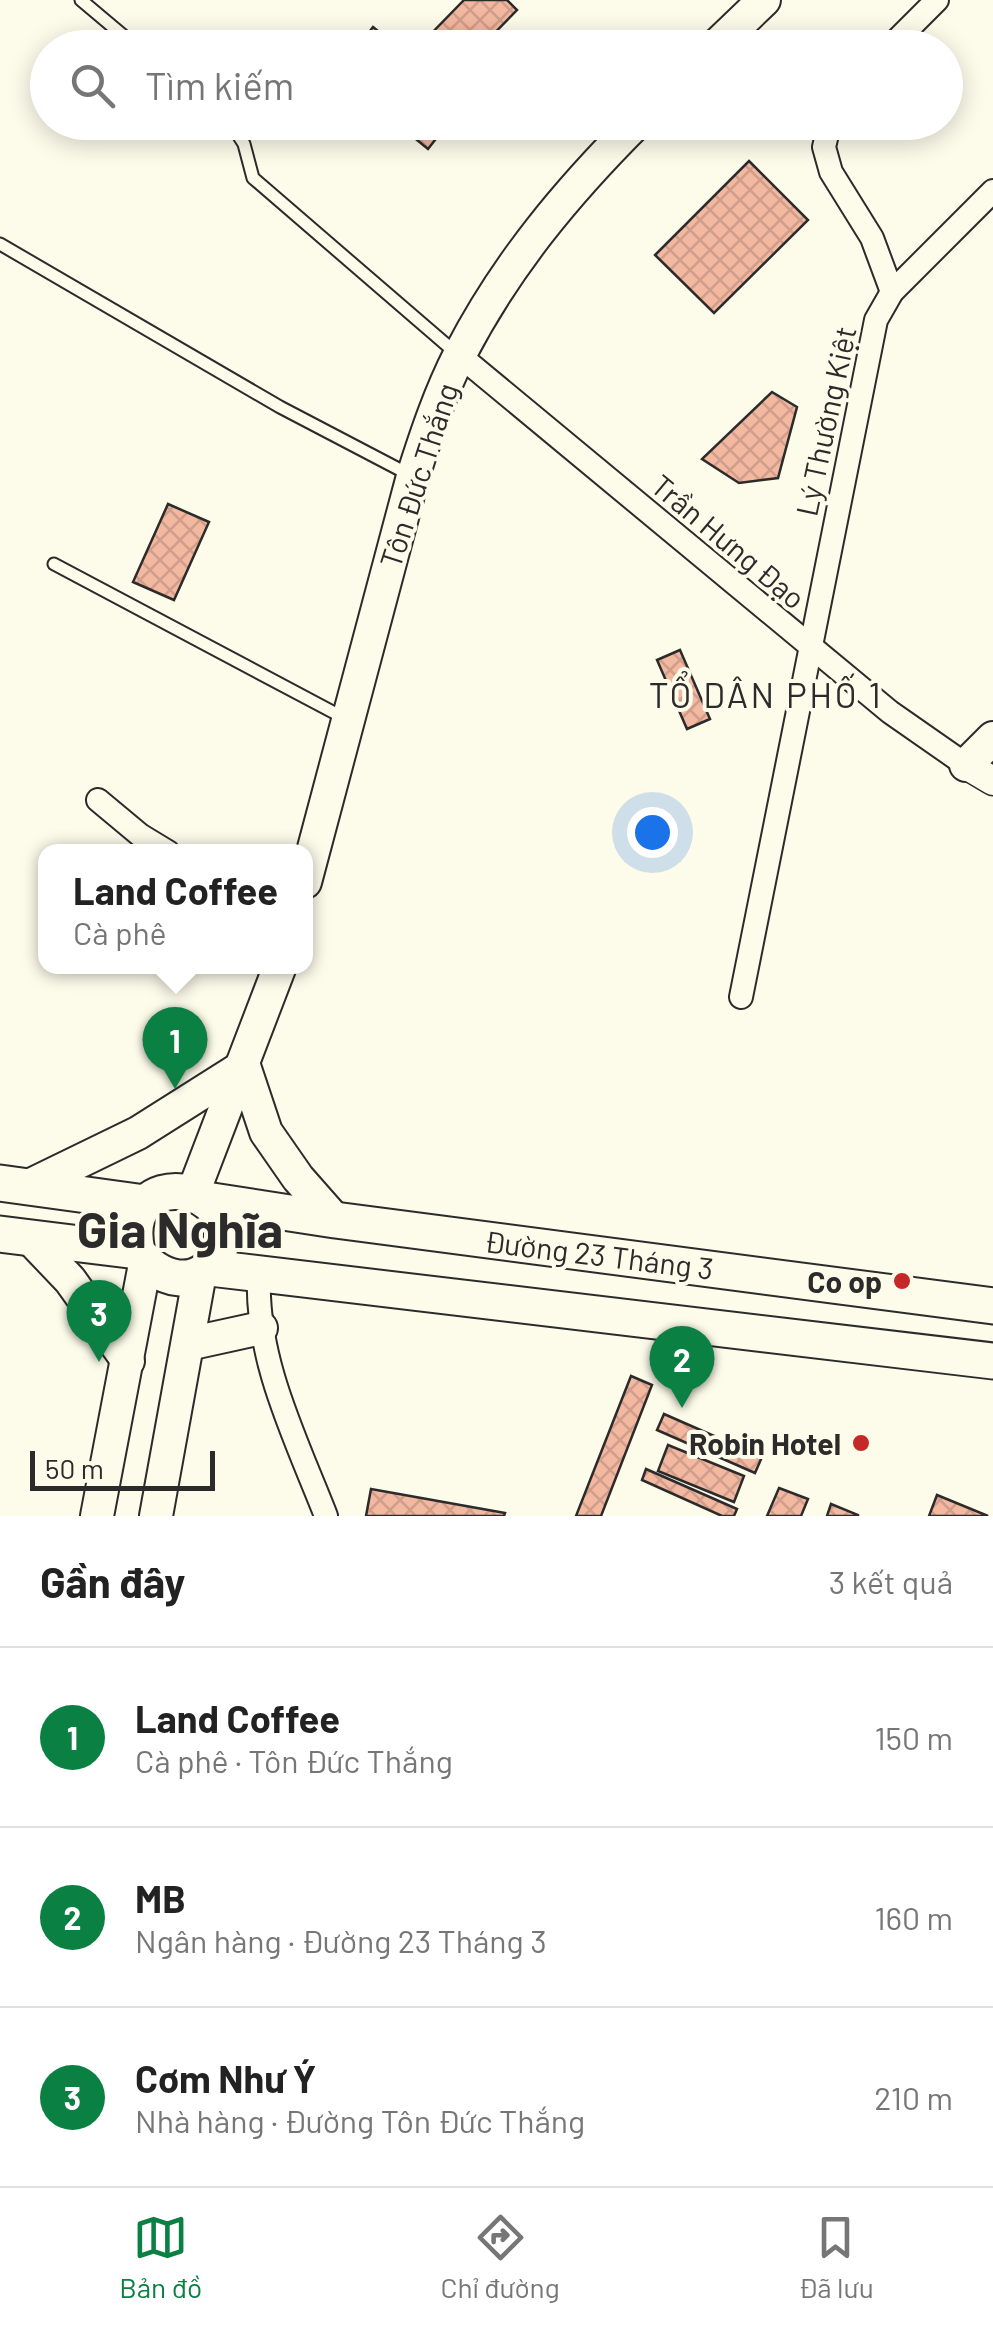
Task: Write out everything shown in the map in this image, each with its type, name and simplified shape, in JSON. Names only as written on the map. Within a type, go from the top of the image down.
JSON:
[{"type":"main road","points":[[733,30],[764,0]]},
{"type":"main road","name":"Tôn Đức Thắng","points":[[313,852],[412,476],[459,355],[504,277],[574,185],[619,140]]},
{"type":"main road","points":[[980,773],[993,738]]},
{"type":"main road","points":[[156,1516],[205,1270],[222,1238],[222,1223],[199,1196],[277,974]]},
{"type":"main road","points":[[14,1185],[138,1133],[244,1066]]},
{"type":"main road","points":[[244,1066],[266,1132],[298,1178],[336,1220]]},
{"type":"main road","name":"Đường 23 Tháng 3","points":[[14,1185],[145,1203],[164,1192],[199,1196],[336,1220],[993,1306]]},
{"type":"main road","points":[[97,1516],[128,1361],[141,1258],[135,1222],[145,1203]]},
{"type":"main road","points":[[14,1236],[70,1280],[128,1361]]},
{"type":"main road","name":"Đường 23 Tháng 3","points":[[14,1236],[141,1258],[171,1278],[186,1278],[205,1270],[259,1274],[993,1362]]},
{"type":"main road","points":[[188,1344],[261,1328]]},
{"type":"street","points":[[907,30],[937,0]]},
{"type":"street","points":[[826,140],[831,172],[872,238],[892,292]]},
{"type":"street","name":"Lý Thường Kiệt","points":[[741,997],[876,320],[892,292],[993,191]]},
{"type":"street","name":"Trần Hưng Đạo","points":[[459,355],[890,712],[980,773]]},
{"type":"street","points":[[98,800],[155,844]]},
{"type":"street","points":[[259,1274],[261,1328],[274,1380],[326,1516]]},
{"type":"lane","points":[[81,0],[117,30]]},
{"type":"lane","points":[[241,140],[253,178],[459,355]]},
{"type":"lane","points":[[0,244],[280,407],[412,476]]},
{"type":"lane","points":[[54,564],[348,720]]},
{"type":"building","points":[[464,0],[507,0],[517,10],[498,30],[435,30]]},
{"type":"building","points":[[417,140],[435,140],[428,149]]},
{"type":"building","points":[[749,161],[808,220],[714,313],[655,255]]},
{"type":"building","points":[[772,392],[797,407],[778,478],[739,483],[702,459]]},
{"type":"building","points":[[168,504],[209,522],[174,600],[133,582]]},
{"type":"building","points":[[680,650],[710,719],[687,729],[657,660]]},
{"type":"building","points":[[631,1376],[652,1385],[601,1516],[576,1516]]},
{"type":"building","points":[[664,1414],[762,1457],[755,1473],[657,1430]]},
{"type":"building","points":[[668,1445],[744,1476],[734,1502],[658,1471]]},
{"type":"building","points":[[646,1469],[737,1509],[734,1516],[722,1516],[642,1480]]},
{"type":"building","points":[[779,1488],[808,1499],[801,1516],[767,1516]]},
{"type":"building","points":[[371,1489],[505,1513],[366,1516]]},
{"type":"building","points":[[937,1495],[988,1516],[929,1516]]},
{"type":"building","points":[[831,1504],[858,1515],[858,1516],[827,1516]]},
{"type":"place","name":"Land Coffee","points":[[175,1089]]},
{"type":"place","name":"Co op","points":[[902,1281]]},
{"type":"place","name":"Cơm Như Ý","points":[[99,1362]]},
{"type":"place","name":"MB","points":[[682,1408]]},
{"type":"place","name":"Robin Hotel","points":[[861,1443]]},
{"type":"district","name":"TỔ DÂN PHỐ 1","points":[[766,694]]},
{"type":"district","name":"Gia Nghĩa","points":[[180,1228]]}]
